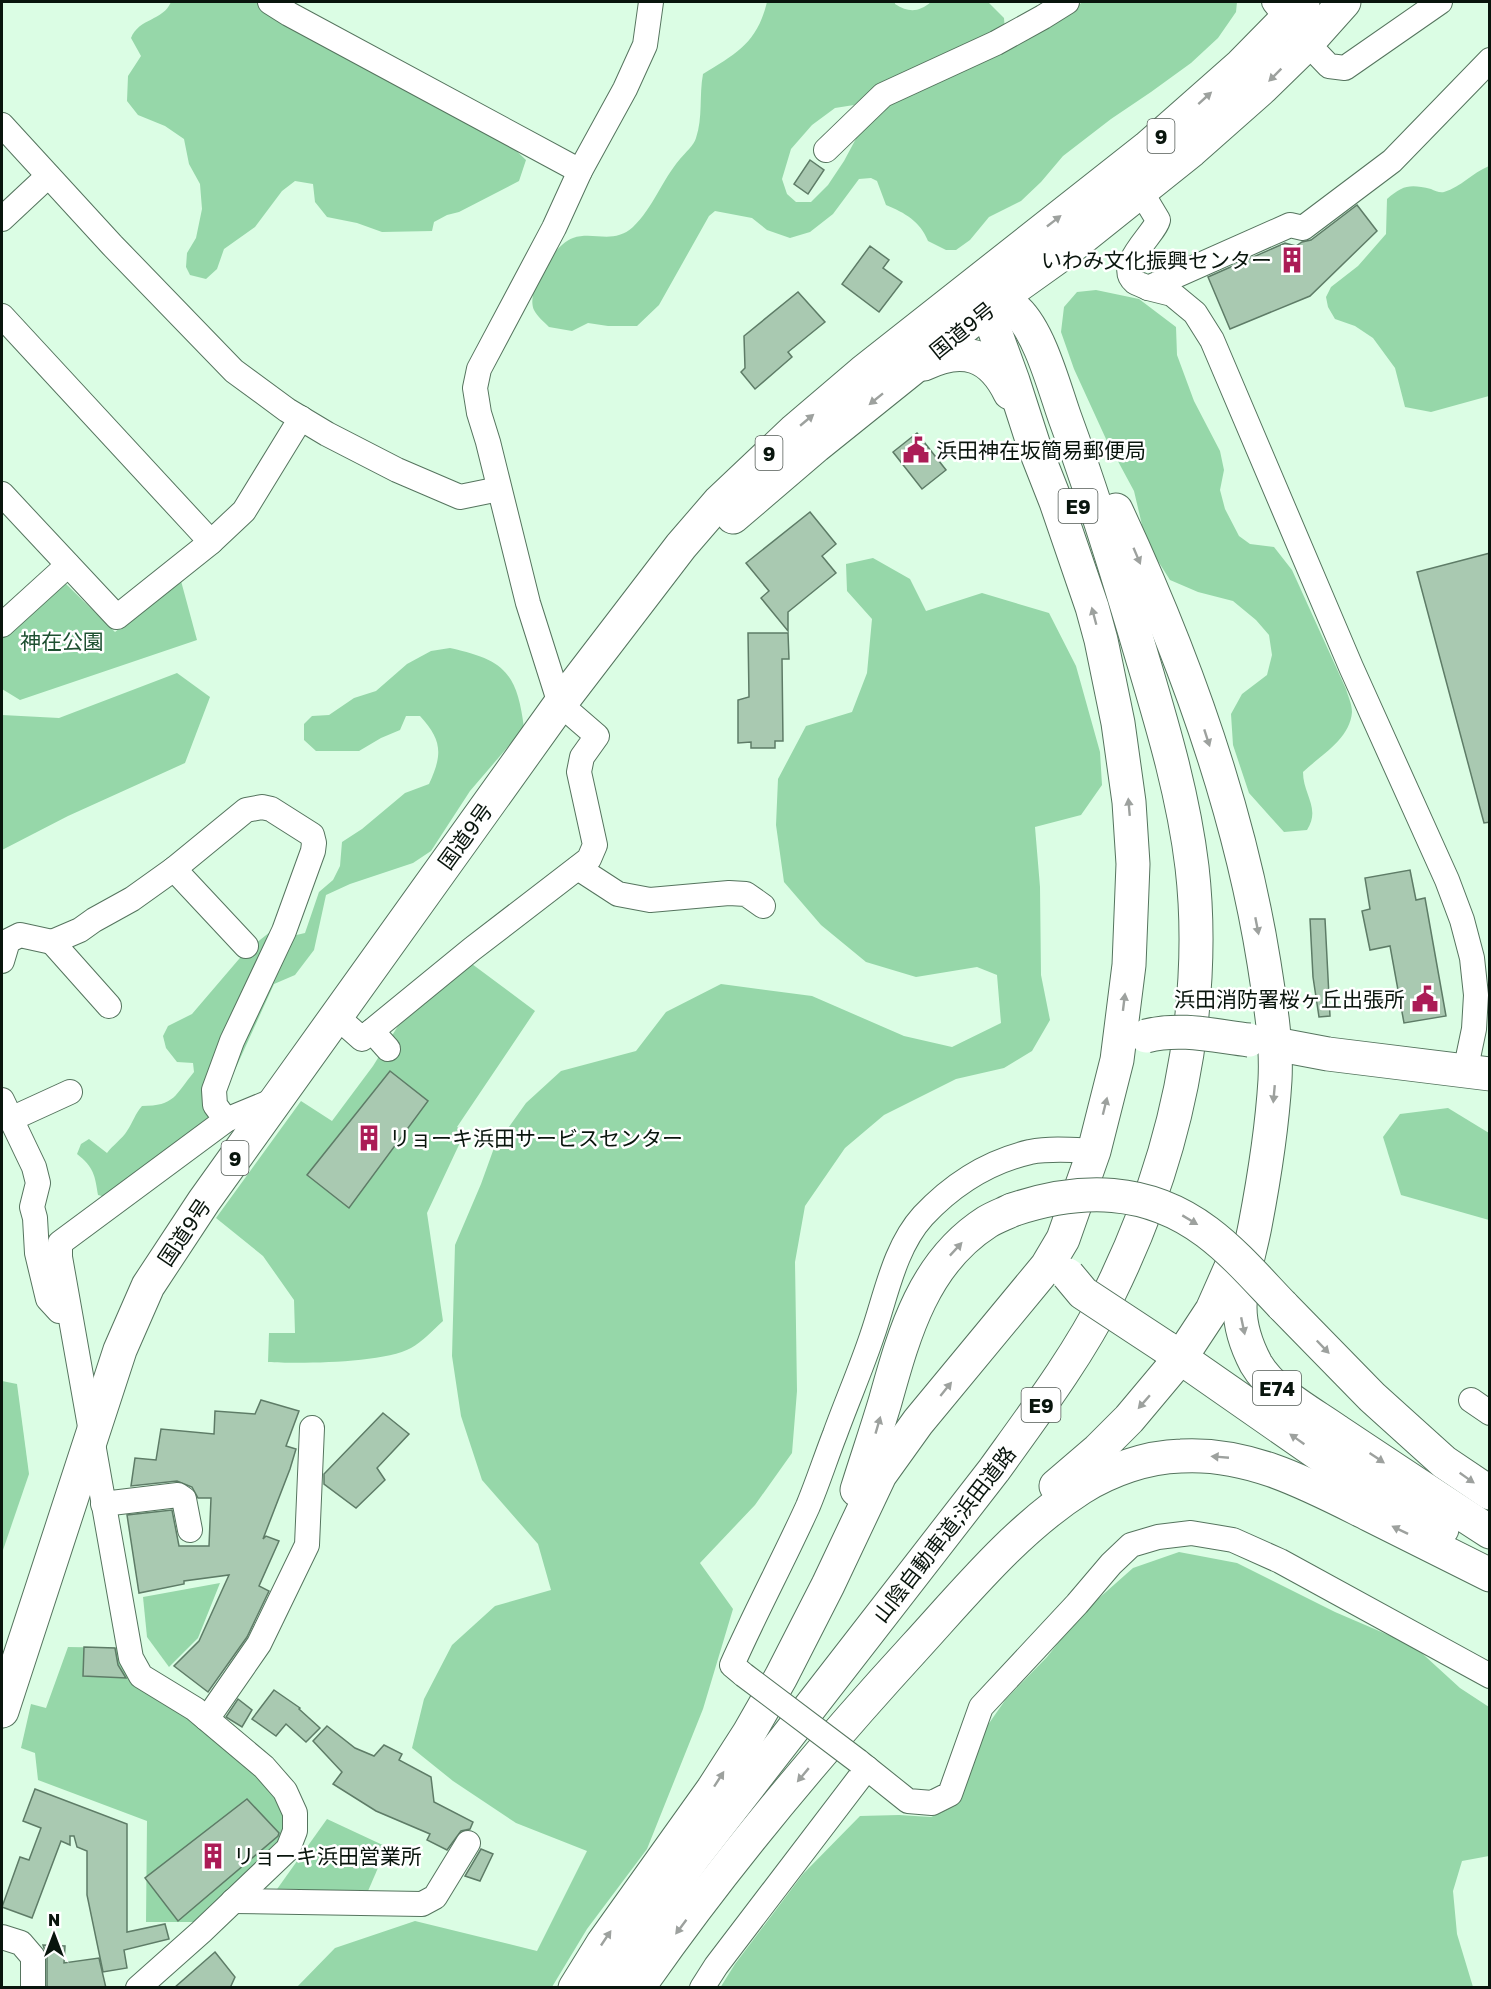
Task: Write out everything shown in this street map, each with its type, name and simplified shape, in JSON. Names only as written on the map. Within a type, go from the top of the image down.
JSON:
[{"type":"main road","name":"国道9号","points":[[588,668],[674,575],[734,517],[816,446],[907,374],[993,288],[1241,65],[1292,16],[1344,2]]},
{"type":"main road","name":"国道9号","points":[[2,1711],[120,1350],[148,1286],[204,1201],[560,704],[681,546],[719,502],[795,429],[916,330],[1062,254],[1192,150],[1262,88],[1292,16]]},
{"type":"main road","points":[[1036,341],[1032,321],[1036,296],[1044,279],[1062,254]]},
{"type":"main road","points":[[638,1988],[724,1871],[868,1698],[980,1558],[1037,1502],[1098,1450],[1129,1419],[1173,1352],[1212,1310],[1245,1233],[1268,1144],[1275,1080],[1262,1042],[1262,949],[1251,892],[1231,815],[1195,700],[1163,617],[1120,519],[1090,453],[1048,371],[1030,328],[1020,313],[993,288]]},
{"type":"main road","points":[[993,288],[1013,381],[1034,446]]},
{"type":"main road","name":"E9","points":[[993,288],[1159,713]]},
{"type":"main road","points":[[575,1988],[603,1943],[713,1789],[743,1742],[781,1677],[880,1475],[897,1448],[1047,1266],[1063,1239],[1094,1151],[1117,1060],[1129,965],[1133,864],[1118,723],[1092,607],[1056,502],[1034,446],[1004,381],[990,364],[978,358],[952,355],[939,357],[907,374]]},
{"type":"main road","name":"E9","points":[[1048,371],[1106,535],[1159,713]]},
{"type":"main road","name":"山陰自動車道;浜田道路","points":[[605,1988],[651,1916],[693,1858],[1038,1410],[1108,1296],[1132,1245],[1153,1191],[1182,1082],[1195,975],[1196,922],[1192,868],[1184,814],[1159,713]]},
{"type":"main road","points":[[1117,1060],[1132,1043],[1146,1036],[1176,1031],[1477,1073]]},
{"type":"main road","name":"E74","points":[[1268,1144],[1240,1305],[1245,1337],[1255,1362],[1276,1387],[1300,1405],[1490,1532]]},
{"type":"main road","points":[[810,1618],[864,1468],[902,1340],[913,1312],[928,1284],[944,1262],[987,1222],[1041,1200],[1071,1195],[1102,1194],[1132,1197],[1159,1204],[1206,1231],[1243,1263],[1372,1397],[1444,1462],[1490,1493]]},
{"type":"main road","points":[[1063,1239],[1064,1262],[1068,1275],[1083,1293],[1173,1352],[1333,1464],[1490,1558]]},
{"type":"main road","points":[[868,1698],[995,1560],[1048,1512],[1104,1475],[1155,1459],[1205,1456],[1231,1458],[1258,1465],[1315,1488],[1490,1575]]},
{"type":"street","points":[[270,2],[580,171]]},
{"type":"street","points":[[336,1016],[362,1039],[380,1040],[472,949],[589,859],[595,845],[579,772],[582,757],[597,736],[560,704],[528,603],[488,442],[478,413],[475,387],[478,369],[549,238],[580,171],[645,45],[651,2]]},
{"type":"street","points":[[826,150],[883,95],[996,43],[1067,2]]},
{"type":"street","points":[[1292,16],[1329,66],[1345,68],[1440,2]]},
{"type":"street","points":[[1148,288],[1290,225],[1303,228],[1392,161],[1490,60]]},
{"type":"street","points":[[2,125],[120,253],[234,371],[301,418],[397,470],[460,497],[499,489]]},
{"type":"street","points":[[2,219],[48,176]]},
{"type":"street","points":[[1140,190],[1158,220],[1136,252],[1131,265],[1131,276],[1135,282],[1148,288],[1172,294],[1195,313],[1212,340],[1351,667],[1447,880],[1462,920],[1472,958],[1476,995],[1474,1029],[1477,1073]]},
{"type":"street","points":[[2,316],[211,542]]},
{"type":"street","points":[[2,494],[117,617],[211,542],[244,511],[301,418]]},
{"type":"street","points":[[2,625],[68,565]]},
{"type":"street","points":[[2,961],[8,940],[20,935],[52,942],[80,930],[132,899],[174,869],[246,810],[262,807],[271,809],[312,835],[313,851],[284,931],[232,1041],[214,1090],[216,1105],[226,1120]]},
{"type":"street","points":[[578,868],[618,894],[650,900],[729,893],[746,894],[763,906]]},
{"type":"street","points":[[174,869],[246,946]]},
{"type":"street","points":[[52,942],[109,1006]]},
{"type":"street","points":[[69,1311],[59,1311],[48,1299],[38,1253],[32,1207],[38,1183],[28,1152],[6,1110],[70,1092]]},
{"type":"street","points":[[138,1988],[170,1961],[288,1849],[295,1831],[295,1813],[285,1791],[264,1767],[195,1709],[141,1676],[131,1658],[91,1440],[60,1257],[60,1243],[226,1120],[277,1099]]},
{"type":"street","points":[[1094,1151],[1061,1149],[1031,1152],[1001,1162],[971,1174],[946,1194],[922,1218],[904,1245],[891,1277],[872,1337],[808,1505],[732,1665],[908,1801],[932,1803],[950,1794],[981,1707],[1111,1564],[1131,1545],[1158,1537],[1191,1533],[1233,1540],[1280,1561],[1490,1676]]},
{"type":"street","points":[[207,1719],[259,1644],[307,1545],[312,1428]]},
{"type":"street","points":[[103,1504],[178,1495],[184,1499],[190,1530]]},
{"type":"street","points":[[702,1988],[862,1765]]},
{"type":"street","points":[[233,1901],[422,1904],[435,1898],[468,1843]]},
{"type":"street","points":[[2,1937],[21,1943],[33,1957],[33,1988]]},
{"type":"green space","points":[[171,2],[255,2],[508,143],[526,160],[519,181],[459,212],[434,222],[432,231],[382,232],[357,223],[327,217],[315,202],[313,184],[295,181],[282,191],[255,227],[224,249],[217,269],[206,279],[190,275],[186,267],[187,253],[196,238],[202,209],[200,184],[189,164],[184,139],[165,126],[138,115],[127,101],[128,76],[141,56],[131,38],[135,31],[162,13]]},
{"type":"green space","points":[[767,2],[895,2],[900,7],[914,10],[931,2],[988,2],[1004,18],[1005,31],[878,86],[854,105],[835,108],[812,125],[791,149],[782,179],[787,194],[796,202],[811,202],[828,185],[866,120],[891,101],[1083,2],[1237,2],[1236,12],[1218,38],[1191,63],[1063,156],[1021,201],[989,217],[970,240],[956,250],[946,250],[928,241],[921,228],[911,218],[886,205],[877,181],[871,178],[859,179],[833,214],[810,232],[790,238],[767,230],[752,218],[715,211],[709,216],[659,305],[637,326],[588,323],[572,331],[549,327],[535,312],[532,302],[537,280],[550,258],[573,238],[611,237],[626,232],[640,219],[674,167],[695,141],[699,123],[703,74],[744,46],[758,28]]},
{"type":"green space","points":[[1489,166],[1489,396],[1431,412],[1405,407],[1395,368],[1373,338],[1355,326],[1335,319],[1328,307],[1326,297],[1331,287],[1358,266],[1386,234],[1387,199],[1393,194],[1402,188],[1412,186],[1444,192]]},
{"type":"green space","points":[[1096,290],[1139,299],[1176,327],[1177,355],[1194,401],[1220,451],[1224,470],[1220,490],[1225,509],[1239,536],[1250,544],[1274,547],[1292,570],[1346,689],[1352,712],[1346,730],[1334,746],[1303,772],[1312,808],[1311,822],[1307,830],[1284,832],[1249,793],[1233,745],[1231,714],[1242,694],[1267,675],[1272,655],[1269,635],[1256,620],[1233,601],[1198,592],[1170,580],[1146,542],[1134,491],[1106,439],[1074,369],[1061,332],[1064,307],[1077,292]]},
{"type":"green space","points":[[873,558],[910,579],[926,611],[982,593],[1049,613],[1076,666],[1100,752],[1102,785],[1081,815],[1035,827],[1040,887],[1041,975],[1050,1020],[1032,1051],[1004,1068],[956,1079],[884,1115],[845,1148],[805,1206],[795,1262],[797,1391],[792,1453],[755,1505],[700,1563],[733,1609],[703,1709],[647,1849],[587,1929],[552,1987],[297,1987],[335,1948],[415,1921],[537,1951],[587,1851],[516,1823],[453,1781],[412,1748],[424,1699],[452,1645],[495,1606],[551,1590],[538,1544],[482,1480],[461,1416],[452,1356],[455,1245],[494,1148],[526,1103],[561,1071],[636,1051],[666,1012],[721,984],[812,996],[904,1036],[952,1047],[1001,1023],[997,975],[977,967],[916,977],[866,962],[821,925],[784,882],[776,825],[778,779],[806,726],[852,712],[867,673],[872,619],[847,591],[846,564]]},
{"type":"green space","name":"神在公園","points":[[181,581],[197,640],[20,700],[2,689],[2,638],[64,582],[115,632]]},
{"type":"green space","points":[[450,648],[483,658],[505,672],[512,681],[517,694],[524,728],[470,791],[431,851],[413,863],[350,884],[326,895],[314,950],[295,975],[274,984],[224,1094],[219,1118],[110,1198],[98,1195],[93,1172],[77,1154],[81,1144],[89,1139],[107,1153],[125,1134],[142,1106],[161,1104],[173,1098],[194,1072],[193,1063],[177,1062],[166,1048],[163,1036],[168,1026],[192,1014],[245,952],[270,932],[292,936],[305,933],[319,892],[333,880],[340,866],[342,842],[362,829],[405,793],[429,784],[434,773],[438,748],[433,733],[420,716],[406,716],[400,730],[359,751],[316,751],[304,740],[304,724],[312,716],[329,715],[354,698],[376,691],[407,664],[431,651]]},
{"type":"green space","points":[[177,673],[210,697],[185,763],[68,816],[2,850],[2,715],[59,718]]},
{"type":"green space","points":[[472,964],[535,1011],[457,1127],[465,1132],[427,1213],[443,1321],[411,1348],[382,1357],[300,1363],[268,1362],[269,1333],[295,1333],[294,1300],[263,1256],[216,1218],[301,1101],[332,1121],[373,1066],[398,1026]]},
{"type":"green space","points":[[1448,1108],[1489,1133],[1489,1220],[1401,1195],[1383,1137],[1400,1114]]},
{"type":"green space","points":[[2,1381],[17,1384],[29,1474],[2,1553]]},
{"type":"green space","points":[[1179,1552],[1237,1563],[1335,1612],[1414,1646],[1460,1688],[1489,1707],[1489,1856],[1462,1861],[1453,1891],[1457,1934],[1473,1987],[720,1988],[735,1964],[803,1874],[860,1816],[931,1817],[955,1806],[971,1772],[985,1729],[1006,1699],[1047,1657],[1081,1614],[1133,1568]]},
{"type":"green space","points":[[220,1583],[198,1638],[169,1667],[147,1637],[143,1597]]},
{"type":"green space","points":[[68,1647],[129,1648],[137,1676],[281,1786],[290,1844],[199,1928],[194,1922],[146,1922],[147,1821],[38,1780],[35,1753],[21,1748],[31,1704],[46,1708]]},
{"type":"green space","points":[[327,1819],[387,1847],[365,1898],[275,1892]]},
{"type":"building","points":[[810,160],[824,170],[808,194],[794,184]]},
{"type":"building","name":"いわみ文化振興センター","points":[[1357,205],[1377,231],[1310,296],[1230,329],[1208,277],[1285,243],[1296,246],[1311,240]]},
{"type":"building","points":[[870,246],[889,260],[883,268],[902,282],[879,312],[842,284]]},
{"type":"building","points":[[798,292],[825,322],[788,352],[792,357],[755,389],[741,372],[745,368],[744,336]]},
{"type":"building","points":[[917,433],[946,470],[922,489],[893,452]]},
{"type":"building","points":[[810,512],[836,544],[822,556],[836,573],[788,612],[788,631],[761,598],[769,591],[746,563]]},
{"type":"building","points":[[1490,553],[1490,822],[1484,823],[1417,572]]},
{"type":"building","points":[[748,633],[788,633],[789,659],[782,659],[783,741],[775,741],[775,748],[751,748],[751,742],[738,743],[738,700],[749,697]]},
{"type":"building","points":[[1410,870],[1416,900],[1425,898],[1446,1016],[1404,1023],[1390,946],[1370,950],[1362,911],[1370,909],[1365,878]]},
{"type":"building","points":[[1310,919],[1325,919],[1330,1016],[1319,1017],[1313,977]]},
{"type":"building","name":"リョーキ浜田サービスセンター","points":[[390,1071],[428,1101],[349,1208],[307,1175]]},
{"type":"building","points":[[261,1400],[299,1411],[286,1446],[296,1449],[263,1539],[266,1536],[279,1541],[259,1586],[269,1591],[247,1637],[208,1692],[174,1666],[199,1641],[229,1575],[184,1581],[184,1584],[139,1593],[127,1515],[172,1510],[179,1546],[209,1546],[211,1498],[198,1498],[192,1487],[177,1481],[131,1486],[135,1458],[156,1460],[161,1429],[214,1434],[215,1411],[255,1414]]},
{"type":"building","points":[[383,1413],[409,1434],[377,1468],[385,1480],[356,1508],[324,1484],[324,1474]]},
{"type":"building","points":[[84,1647],[115,1648],[118,1665],[126,1678],[83,1676]]},
{"type":"building","points":[[274,1690],[300,1708],[320,1728],[306,1742],[286,1724],[276,1736],[252,1719]]},
{"type":"building","points":[[238,1699],[252,1710],[242,1727],[226,1717]]},
{"type":"building","points":[[327,1726],[355,1748],[374,1756],[384,1745],[402,1754],[399,1760],[431,1777],[434,1802],[473,1822],[470,1829],[461,1831],[447,1850],[427,1840],[430,1834],[376,1811],[333,1784],[342,1772],[313,1741]]},
{"type":"building","points":[[35,1789],[127,1824],[127,1932],[165,1924],[169,1939],[124,1950],[127,1968],[103,1972],[87,1895],[87,1851],[77,1847],[74,1836],[70,1836],[70,1845],[61,1841],[32,1918],[2,1907],[20,1857],[29,1860],[41,1828],[23,1821]]},
{"type":"building","name":"リョーキ浜田営業所","points":[[247,1799],[279,1833],[278,1836],[178,1921],[145,1878]]},
{"type":"building","points":[[481,1849],[493,1854],[480,1881],[465,1876]]},
{"type":"building","points":[[43,1945],[65,1946],[64,1963],[99,1958],[106,1988],[47,1988],[47,1957]]},
{"type":"building","points":[[215,1952],[235,1977],[230,1988],[174,1988]]},
{"type":"place","name":"いわみ文化振興センター","points":[[1292,260]]},
{"type":"place","name":"浜田神在坂簡易郵便局","points":[[916,450]]},
{"type":"place","name":"浜田消防署桜ヶ丘出張所","points":[[1425,999]]},
{"type":"place","name":"リョーキ浜田サービスセンター","points":[[369,1138]]},
{"type":"place","name":"リョーキ浜田営業所","points":[[213,1856]]}]
